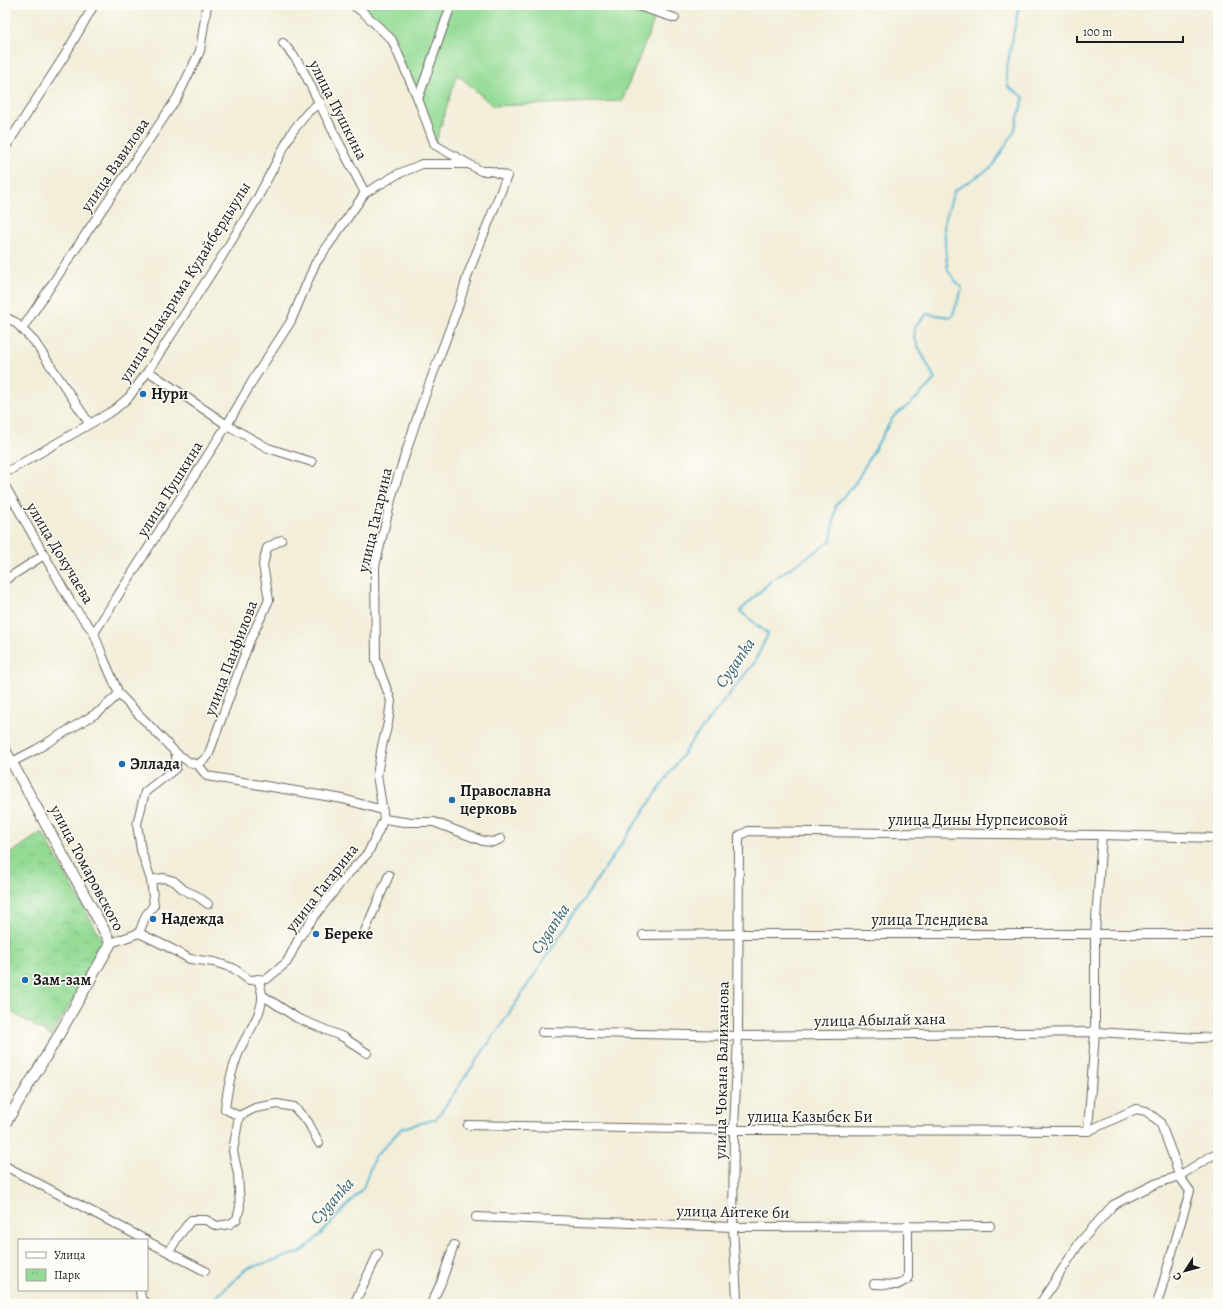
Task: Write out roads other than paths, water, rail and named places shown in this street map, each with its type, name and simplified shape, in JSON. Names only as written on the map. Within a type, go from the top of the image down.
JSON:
[{"type":"street","points":[[5,148],[65,55],[94,5]]},
{"type":"street","name":"улица Вавилова","points":[[22,330],[177,98],[200,51],[207,5]]},
{"type":"street","points":[[353,5],[364,13],[392,40],[418,100],[435,146],[469,164]]},
{"type":"street","points":[[418,100],[451,5]]},
{"type":"street","points":[[635,5],[675,18]]},
{"type":"street","name":"улица Пушкина","points":[[282,43],[304,72],[365,193]]},
{"type":"street","name":"улица Шакарима Кудайбердыулы","points":[[5,472],[114,410],[129,397],[148,371],[257,199],[292,132],[308,112],[320,102]]},
{"type":"street","name":"улица Пушкина","points":[[94,633],[227,425],[252,380],[291,321],[315,264],[365,193],[398,174],[422,164],[469,164]]},
{"type":"street","name":"улица Гагарина","points":[[258,979],[267,979],[287,962],[299,938],[313,918],[346,876],[368,853],[384,819],[377,775],[391,701],[376,660],[375,566],[393,492],[420,409],[459,304],[468,274],[507,176],[491,171],[481,171],[469,164]]},
{"type":"street","points":[[5,317],[15,322],[34,341],[89,423]]},
{"type":"street","points":[[148,371],[227,425],[268,448],[312,462]]},
{"type":"street","name":"улица Докучаева","points":[[5,486],[72,604],[94,633]]},
{"type":"street","name":"улица Панфилова","points":[[198,765],[208,756],[250,640],[270,600],[263,565],[267,548],[281,540]]},
{"type":"street","points":[[5,580],[44,555]]},
{"type":"street","points":[[94,633],[119,694],[176,753],[189,762],[198,765],[207,776],[343,799],[382,810]]},
{"type":"street","points":[[12,762],[37,749],[100,711],[119,694]]},
{"type":"street","name":"улица Томаровского","points":[[5,750],[111,943],[57,1038],[5,1124]]},
{"type":"street","points":[[176,753],[176,768]]},
{"type":"street","points":[[139,933],[146,915],[154,905],[151,880],[141,850],[137,824],[145,792],[176,768],[189,762]]},
{"type":"street","points":[[384,819],[404,822],[434,822],[483,841],[493,842],[501,839]]},
{"type":"street","name":"улица Дины Нурпеисовой","points":[[739,836],[748,830],[889,834],[1102,835],[1218,838]]},
{"type":"street","points":[[1088,1132],[1095,1032],[1095,934],[1102,835]]},
{"type":"street","name":"улица Чокана Валиханова","points":[[736,1304],[737,1298],[733,1227],[734,1130],[738,1036],[739,836]]},
{"type":"street","points":[[365,931],[389,875]]},
{"type":"street","points":[[151,880],[164,878],[174,881],[184,890],[197,896],[208,904]]},
{"type":"street","points":[[111,943],[139,933],[190,959],[214,962],[233,968],[249,980],[258,979],[262,996],[259,1014],[249,1030],[238,1054],[228,1084],[225,1109],[239,1116]]},
{"type":"street","name":"улица Тлендиева","points":[[643,936],[739,934],[1218,934]]},
{"type":"street","points":[[262,996],[297,1018],[343,1037],[367,1053]]},
{"type":"street","name":"улица Абылай хана","points":[[542,1032],[738,1036],[1095,1032],[1198,1038],[1218,1037]]},
{"type":"street","points":[[239,1116],[255,1108],[277,1104],[294,1106],[308,1122],[319,1143]]},
{"type":"street","name":"улица Казыбек Би","points":[[468,1125],[734,1130],[1088,1132],[1136,1109],[1146,1111],[1160,1122],[1179,1176]]},
{"type":"street","points":[[169,1252],[191,1220],[206,1220],[217,1226],[230,1224],[237,1219],[240,1207],[239,1180],[233,1151],[239,1116]]},
{"type":"street","points":[[1040,1304],[1080,1242],[1113,1205],[1156,1184],[1179,1176],[1218,1152]]},
{"type":"street","points":[[5,1166],[136,1237]]},
{"type":"street","points":[[1157,1304],[1190,1191],[1179,1176]]},
{"type":"street","name":"улица Айтеке би","points":[[476,1217],[733,1227],[990,1226]]},
{"type":"street","points":[[874,1284],[896,1285],[908,1279],[908,1226]]},
{"type":"street","points":[[148,1241],[205,1271]]},
{"type":"street","points":[[431,1304],[441,1283],[454,1245]]},
{"type":"street","points":[[354,1304],[378,1254]]},
{"type":"street","points":[[140,1291],[141,1299],[148,1304]]},
{"type":"waterway","name":"Cyganka","points":[[209,1304],[246,1269],[303,1251],[320,1235],[363,1188],[374,1158],[402,1128],[436,1119],[504,1021],[592,887],[692,741],[754,663],[768,634],[740,611],[771,581],[831,541],[836,505],[856,482],[893,417],[916,399],[935,379],[914,338],[915,326],[927,314],[952,317],[962,289],[948,271],[946,256],[944,224],[954,191],[992,167],[1014,132],[1024,97],[1008,87],[1006,72],[1019,5]]},
{"type":"place","name":"Нури","points":[[143,394]]},
{"type":"place","name":"Эллада","points":[[122,764]]},
{"type":"place","name":"Православна церковь","points":[[452,800]]},
{"type":"place","name":"Надежда","points":[[153,919]]},
{"type":"place","name":"Береке","points":[[316,934]]},
{"type":"place","name":"Зам-зам","points":[[25,980]]}]
